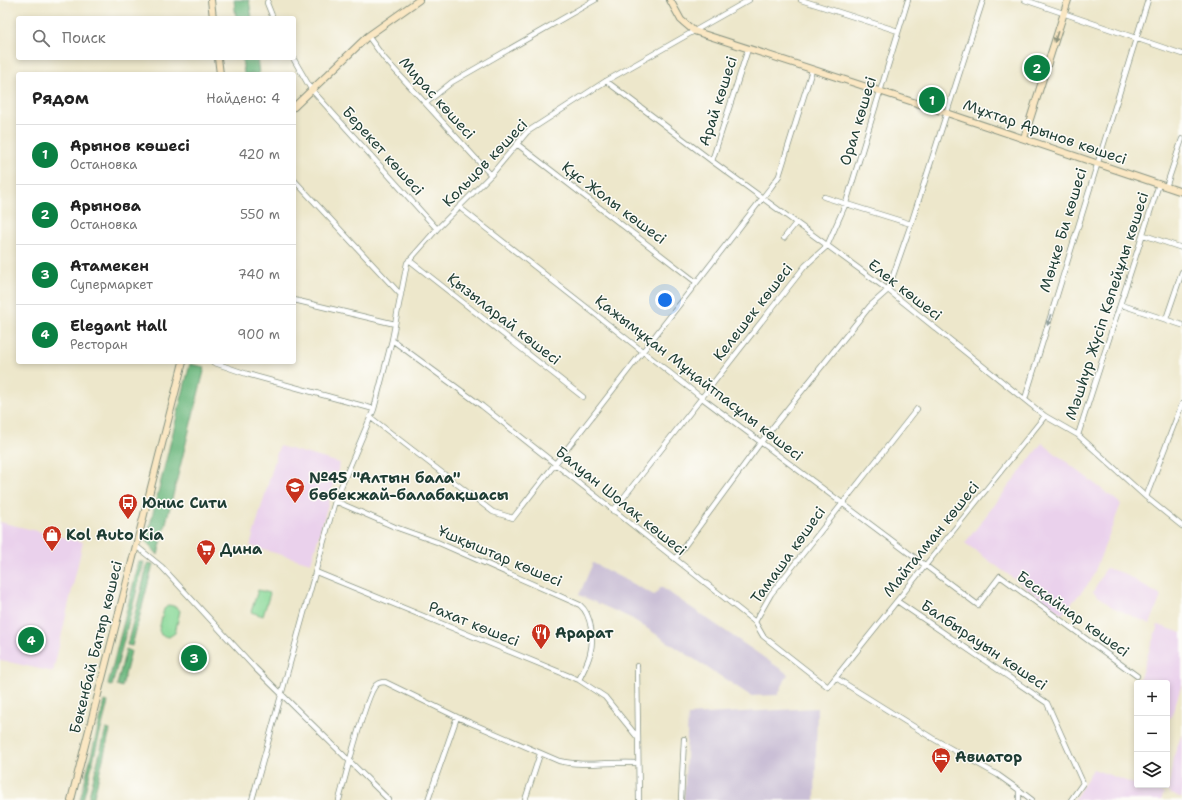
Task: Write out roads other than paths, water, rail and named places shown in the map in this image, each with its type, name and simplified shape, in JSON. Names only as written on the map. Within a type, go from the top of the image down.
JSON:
[{"type":"main road","points":[[211,0],[213,16]]},
{"type":"main road","points":[[296,104],[368,36],[419,0]]},
{"type":"main road","points":[[670,0],[681,20],[694,31]]},
{"type":"main road","points":[[1024,138],[1068,0]]},
{"type":"main road","name":"Мұхтар Арынов көшесі","points":[[694,31],[812,70],[948,112],[1182,192]]},
{"type":"main road","points":[[218,60],[220,72]]},
{"type":"main road","name":"Бөкенбай Батыр көшесі","points":[[71,800],[182,364]]},
{"type":"street","points":[[426,103],[452,82],[595,0]]},
{"type":"street","name":"Кольцов көшесі","points":[[252,800],[335,501],[374,409],[392,340],[406,263],[437,229],[491,175],[528,132],[606,81],[749,0]]},
{"type":"street","points":[[801,0],[898,31]]},
{"type":"street","name":"Орал көшесі","points":[[827,246],[846,203],[908,0]]},
{"type":"street","points":[[675,559],[761,442],[870,306],[888,290],[948,112],[983,0]]},
{"type":"street","points":[[1025,0],[1182,54]]},
{"type":"street","name":"Мөңке Би көшесі","points":[[1025,399],[1148,0]]},
{"type":"street","points":[[267,1],[272,16]]},
{"type":"street","name":"Мирас көшесі","points":[[368,36],[384,58],[491,175]]},
{"type":"street","name":"Арай көшесі","points":[[712,161],[748,49]]},
{"type":"street","name":"Берекет көшесі","points":[[294,60],[311,89],[437,229]]},
{"type":"street","points":[[370,417],[493,512],[513,518],[554,463],[644,352],[696,282],[779,176],[812,70]]},
{"type":"street","name":"Елек көшесі","points":[[606,81],[888,290],[1045,416],[1078,436],[1146,497],[1182,526]]},
{"type":"street","name":"Мәшһүр Жүсіп Көпейұлы көшесі","points":[[1166,187],[1182,139]]},
{"type":"street","name":"Құс Жолы көшесі","points":[[517,144],[696,282]]},
{"type":"street","points":[[296,182],[401,295]]},
{"type":"street","name":"Мәшһүр Жүсіп Көпейұлы көшесі","points":[[1078,436],[1122,305],[1159,184]]},
{"type":"street","points":[[824,197],[911,224]]},
{"type":"street","name":"Қажымұқан Мұңайтпасұлы көшесі","points":[[459,207],[702,398],[925,567]]},
{"type":"street","points":[[784,238],[796,223]]},
{"type":"street","points":[[1144,235],[1182,248]]},
{"type":"street","name":"Келешек көшесі","points":[[613,510],[805,266],[827,246]]},
{"type":"street","name":"Қызыларай көшесі","points":[[409,260],[583,397]]},
{"type":"street","points":[[1166,319],[1182,272]]},
{"type":"street","points":[[296,300],[395,324]]},
{"type":"street","points":[[1122,305],[1182,325]]},
{"type":"street","name":"Балуан Шолақ көшесі","points":[[392,340],[482,406],[755,622],[763,636],[828,687]]},
{"type":"street","points":[[216,364],[374,409]]},
{"type":"street","points":[[1146,497],[1182,404]]},
{"type":"street","name":"Тамаша көшесі","points":[[755,622],[771,594],[841,503],[850,496],[917,409]]},
{"type":"street","name":"Майталман көшесі","points":[[828,687],[1045,416]]},
{"type":"street","name":"Ұшқыштар көшесі","points":[[335,501],[395,527],[442,544],[580,605],[588,617],[592,646],[588,660],[579,680]]},
{"type":"street","points":[[136,546],[162,567],[239,650],[389,800]]},
{"type":"street","name":"Бесқайнар көшесі","points":[[925,567],[978,605],[1000,576],[1137,676]]},
{"type":"street","name":"Рахат көшесі","points":[[316,572],[579,680],[605,697],[638,738]]},
{"type":"street","name":"Балбырауын көшесі","points":[[897,601],[1047,702],[1082,782],[1071,800]]},
{"type":"street","points":[[637,666],[638,800]]},
{"type":"street","points":[[836,678],[932,738],[998,775],[1032,800]]},
{"type":"street","points":[[339,800],[374,688],[381,682],[385,682],[457,717],[540,754],[570,764],[615,761],[638,763]]},
{"type":"street","points":[[428,800],[457,717]]},
{"type":"street","points":[[681,800],[684,739]]},
{"type":"street","points":[[525,800],[540,754]]},
{"type":"street","points":[[1019,790],[1019,800]]},
{"type":"place","name":"Арынова","points":[[1037,68]]},
{"type":"place","name":"Арынов көшесі","points":[[932,100]]},
{"type":"place","name":"№45 \"Алтын бала\" бөбекжай-балабақшасы","points":[[295,504]]},
{"type":"place","name":"Юнис Сити","points":[[128,520]]},
{"type":"place","name":"Kol Auto Kia","points":[[52,552]]},
{"type":"place","name":"Дина","points":[[206,566]]},
{"type":"place","name":"Elegant Hall","points":[[31,640]]},
{"type":"place","name":"Арарат","points":[[541,650]]},
{"type":"place","name":"Атамекен","points":[[194,658]]},
{"type":"place","name":"Авиатор","points":[[941,774]]}]
